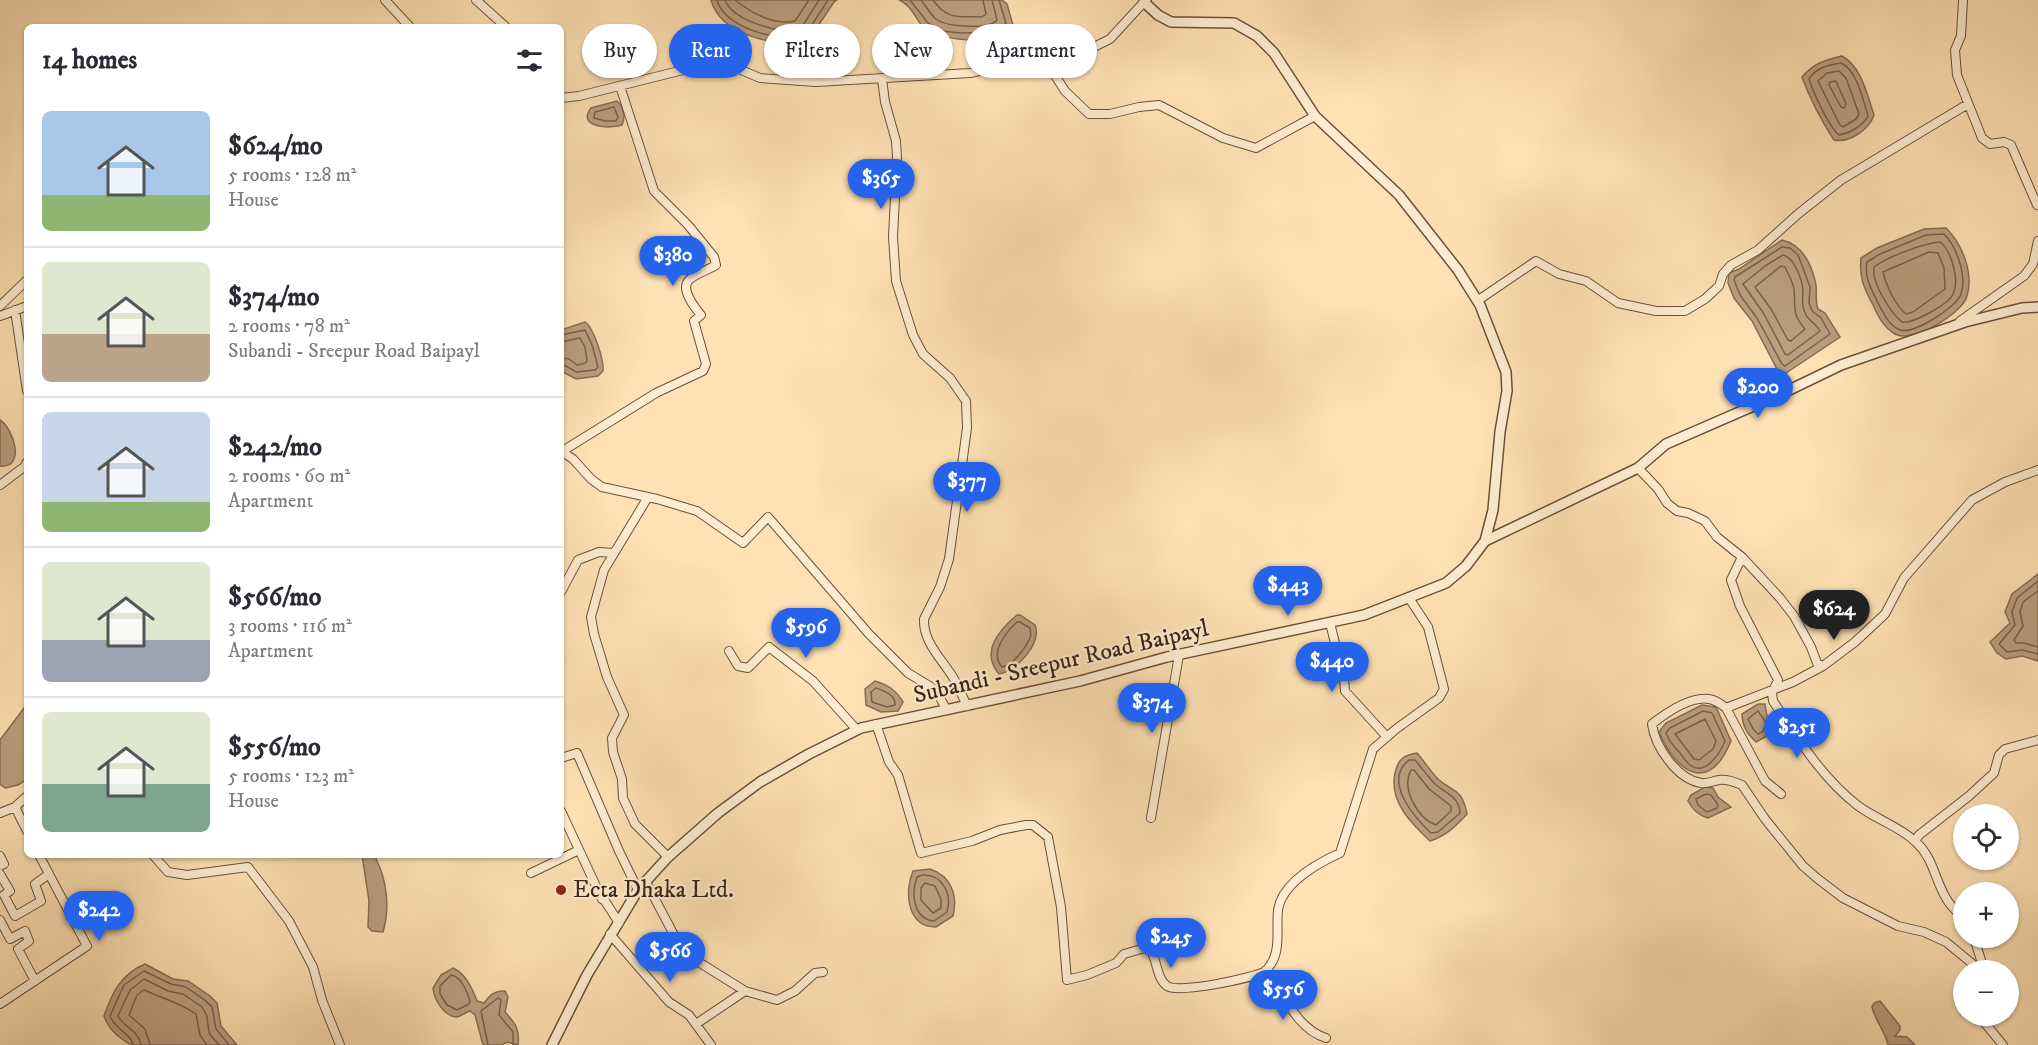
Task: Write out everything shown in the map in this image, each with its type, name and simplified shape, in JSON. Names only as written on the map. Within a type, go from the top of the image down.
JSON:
[{"type":"street","points":[[385,0],[407,24]]},
{"type":"street","points":[[476,0],[503,24]]},
{"type":"street","points":[[1963,0],[1961,36],[1955,50],[1957,75],[1982,138],[1990,144],[2004,142],[2011,145],[2038,204],[2038,214]]},
{"type":"street","points":[[1097,45],[1110,39],[1145,1]]},
{"type":"street","name":"Subandi - Sreepur Road Baipayl","points":[[552,1045],[610,934],[638,890],[669,857],[718,813],[760,782],[857,730],[876,724],[1080,681],[1179,655],[1364,615],[1446,583],[1466,566],[1485,541],[1493,510],[1500,432],[1507,391],[1506,372],[1477,301],[1458,270],[1399,195],[1315,116],[1274,53],[1257,36],[1234,23],[1171,22],[1158,15],[1145,1]]},
{"type":"street","points":[[564,97],[683,70],[727,64],[760,78],[816,82],[965,73]]},
{"type":"street","points":[[1057,78],[1065,91],[1089,114],[1110,114],[1159,105],[1223,138],[1256,147],[1315,116]]},
{"type":"street","points":[[882,79],[885,102],[896,141],[893,237],[896,281],[913,335],[923,354],[950,378],[966,401],[967,428],[949,559],[940,587],[924,619],[924,625],[933,648],[953,677],[967,706]]},
{"type":"street","points":[[564,450],[656,393],[703,370],[706,364],[694,321],[701,315],[690,299],[686,286],[689,280],[716,266],[716,263],[714,257],[688,225],[654,191],[646,174],[621,86]]},
{"type":"street","points":[[1477,301],[1536,261],[1559,274],[1586,281],[1618,303],[1656,311],[1685,311],[1705,299],[1719,286],[1723,274],[1731,264],[1758,250],[1841,180],[1968,104]]},
{"type":"street","points":[[1954,326],[2024,276],[2033,264],[2038,241]]},
{"type":"street","points":[[0,306],[24,283]]},
{"type":"street","points":[[0,316],[24,307]]},
{"type":"street","points":[[1485,541],[1638,468],[1666,444],[1841,365],[1954,326],[2022,308],[2038,307]]},
{"type":"street","points":[[15,310],[24,371]]},
{"type":"street","points":[[564,454],[573,459],[591,479],[602,487],[648,497],[697,512],[744,543],[768,517],[869,634],[908,673],[936,690],[946,709]]},
{"type":"street","points":[[0,485],[24,467]]},
{"type":"street","points":[[1638,468],[1658,489],[1667,503],[1677,511],[1688,513],[1704,521],[1717,537],[1742,557],[1780,598],[1805,637],[1817,663],[1822,666]]},
{"type":"street","points":[[1726,708],[1793,681],[1822,666],[1855,642],[1885,614],[1904,578],[1972,500],[2005,482],[2038,470]]},
{"type":"street","points":[[648,497],[604,570],[591,617],[607,677],[624,715],[612,738],[613,752],[622,779],[623,798],[635,824],[669,857]]},
{"type":"street","points":[[564,586],[578,560],[598,552],[614,553]]},
{"type":"street","points":[[1742,557],[1731,580],[1740,606],[1778,680],[1772,693],[1773,701],[1832,783],[1860,807],[1915,841],[1931,860],[1938,884],[1953,908]]},
{"type":"street","points":[[876,724],[889,762],[898,775],[921,853],[972,841],[1000,830],[1026,825],[1033,825],[1048,837],[1061,907],[1067,980],[1087,975],[1116,963],[1124,954],[1148,947],[1153,952],[1159,974],[1165,985],[1172,989],[1250,977],[1266,970],[1274,961],[1278,909],[1283,896],[1316,864],[1340,853],[1373,749],[1439,698],[1444,690],[1428,627],[1409,598]]},
{"type":"street","points":[[1330,623],[1343,668],[1345,691],[1387,737]]},
{"type":"street","points":[[729,651],[738,666],[748,668],[769,646],[813,681],[857,730]]},
{"type":"street","points":[[1150,818],[1179,655]]},
{"type":"street","points":[[1781,794],[1765,782],[1726,708],[1712,699],[1703,698],[1690,702],[1662,716],[1652,724],[1653,734],[1659,746],[1687,779],[1703,783],[1720,780],[1742,785],[1765,819],[1803,866],[1843,898],[1898,926],[1924,932],[1946,942],[1968,960]]},
{"type":"street","points":[[1915,841],[1919,835],[1994,773],[1999,755],[2005,749],[2038,740]]},
{"type":"street","points":[[564,757],[577,753],[638,890]]},
{"type":"street","points":[[0,813],[15,807],[24,799]]},
{"type":"street","points":[[15,807],[24,825]]},
{"type":"street","points":[[564,818],[602,899],[619,923]]},
{"type":"street","points":[[564,857],[579,850]]},
{"type":"street","points":[[0,856],[4,864],[0,866]]},
{"type":"street","points":[[0,1004],[87,946],[41,858]]},
{"type":"street","points":[[156,858],[168,872],[188,875],[248,867],[289,921],[313,967],[322,1000],[340,1045]]},
{"type":"street","points":[[531,873],[562,858]]},
{"type":"street","points":[[0,874],[10,891],[4,895],[15,916],[41,901],[35,884],[49,874]]},
{"type":"street","points":[[646,882],[674,935],[689,956],[745,991],[777,1000],[795,991],[815,973],[823,972]]},
{"type":"street","points":[[0,920],[10,939],[25,931],[29,940],[18,949],[35,981]]},
{"type":"street","points":[[610,934],[669,1002],[689,1015],[711,1045]]},
{"type":"street","points":[[1266,970],[1279,986],[1292,1012],[1314,1034],[1326,1038]]},
{"type":"street","points":[[696,1024],[745,991]]},
{"type":"street","points":[[1987,1026],[2003,1045]]},
{"type":"water","points":[[711,0],[837,0],[819,24],[764,24],[764,40],[752,37],[752,24],[729,24],[717,12]]},
{"type":"water","points":[[899,0],[1002,0],[1007,4],[1013,24],[965,24],[965,39],[953,38],[953,24],[921,24]]},
{"type":"water","points":[[1842,56],[1859,74],[1874,115],[1868,126],[1858,134],[1846,139],[1834,140],[1812,101],[1802,77],[1820,63]]},
{"type":"water","points":[[617,101],[623,112],[622,125],[603,127],[588,120],[591,108]]},
{"type":"water","points":[[1946,228],[1962,250],[1965,259],[1969,278],[1967,296],[1956,311],[1936,325],[1913,335],[1895,334],[1882,321],[1867,293],[1863,283],[1861,258],[1877,248],[1924,229]]},
{"type":"water","points":[[1782,240],[1796,246],[1809,263],[1816,285],[1818,309],[1825,313],[1840,337],[1786,373],[1778,371],[1752,321],[1734,298],[1728,283],[1729,273],[1739,269]]},
{"type":"water","points":[[585,322],[588,325],[598,345],[602,360],[603,371],[598,376],[576,379],[564,373],[564,329]]},
{"type":"water","points":[[0,420],[10,431],[15,455],[13,461],[8,465],[0,466]]},
{"type":"water","points":[[2038,574],[2038,661],[2022,656],[2006,659],[1997,653],[1990,642],[2010,623],[2005,612],[2012,594]]},
{"type":"water","points":[[1017,615],[1035,625],[1035,640],[1020,662],[999,674],[991,658],[994,642],[998,634]]},
{"type":"water","points":[[875,681],[884,684],[898,694],[903,702],[898,711],[881,712],[866,705],[865,689]]},
{"type":"water","points":[[1758,704],[1765,704],[1767,716],[1776,724],[1767,736],[1756,742],[1746,730],[1742,714]]},
{"type":"water","points":[[1702,705],[1716,707],[1731,741],[1722,758],[1713,768],[1703,773],[1684,767],[1675,759],[1659,732],[1666,723]]},
{"type":"water","points":[[24,708],[24,781],[18,785],[5,788],[0,784],[0,740]]},
{"type":"water","points":[[1417,753],[1438,779],[1460,795],[1467,814],[1450,830],[1430,841],[1403,811],[1395,793],[1395,773],[1398,764],[1408,755]]},
{"type":"water","points":[[1705,787],[1713,788],[1718,797],[1731,807],[1708,818],[1699,814],[1688,801],[1691,795]]},
{"type":"water","points":[[362,858],[376,858],[383,876],[386,895],[383,932],[372,931],[368,927],[369,901]]},
{"type":"water","points":[[930,869],[948,881],[954,901],[953,916],[936,927],[919,921],[910,907],[909,898],[913,871]]},
{"type":"water","points":[[145,964],[173,979],[188,981],[210,996],[217,1003],[221,1026],[237,1045],[131,1045],[118,1036],[108,1025],[104,1016],[107,1008],[118,985],[130,973]]},
{"type":"water","points":[[453,968],[471,986],[477,1001],[484,1003],[498,991],[505,991],[508,997],[505,1012],[516,1027],[518,1045],[507,1042],[502,1045],[483,1045],[475,1015],[470,1011],[457,1017],[444,1011],[435,997],[433,988],[441,975]]},
{"type":"water","points":[[1880,1001],[1900,1026],[1895,1036],[1907,1037],[1915,1045],[1888,1045],[1872,1007],[1874,1003]]},
{"type":"place","name":"Ecta Dhaka Ltd.","points":[[561,890]]}]
